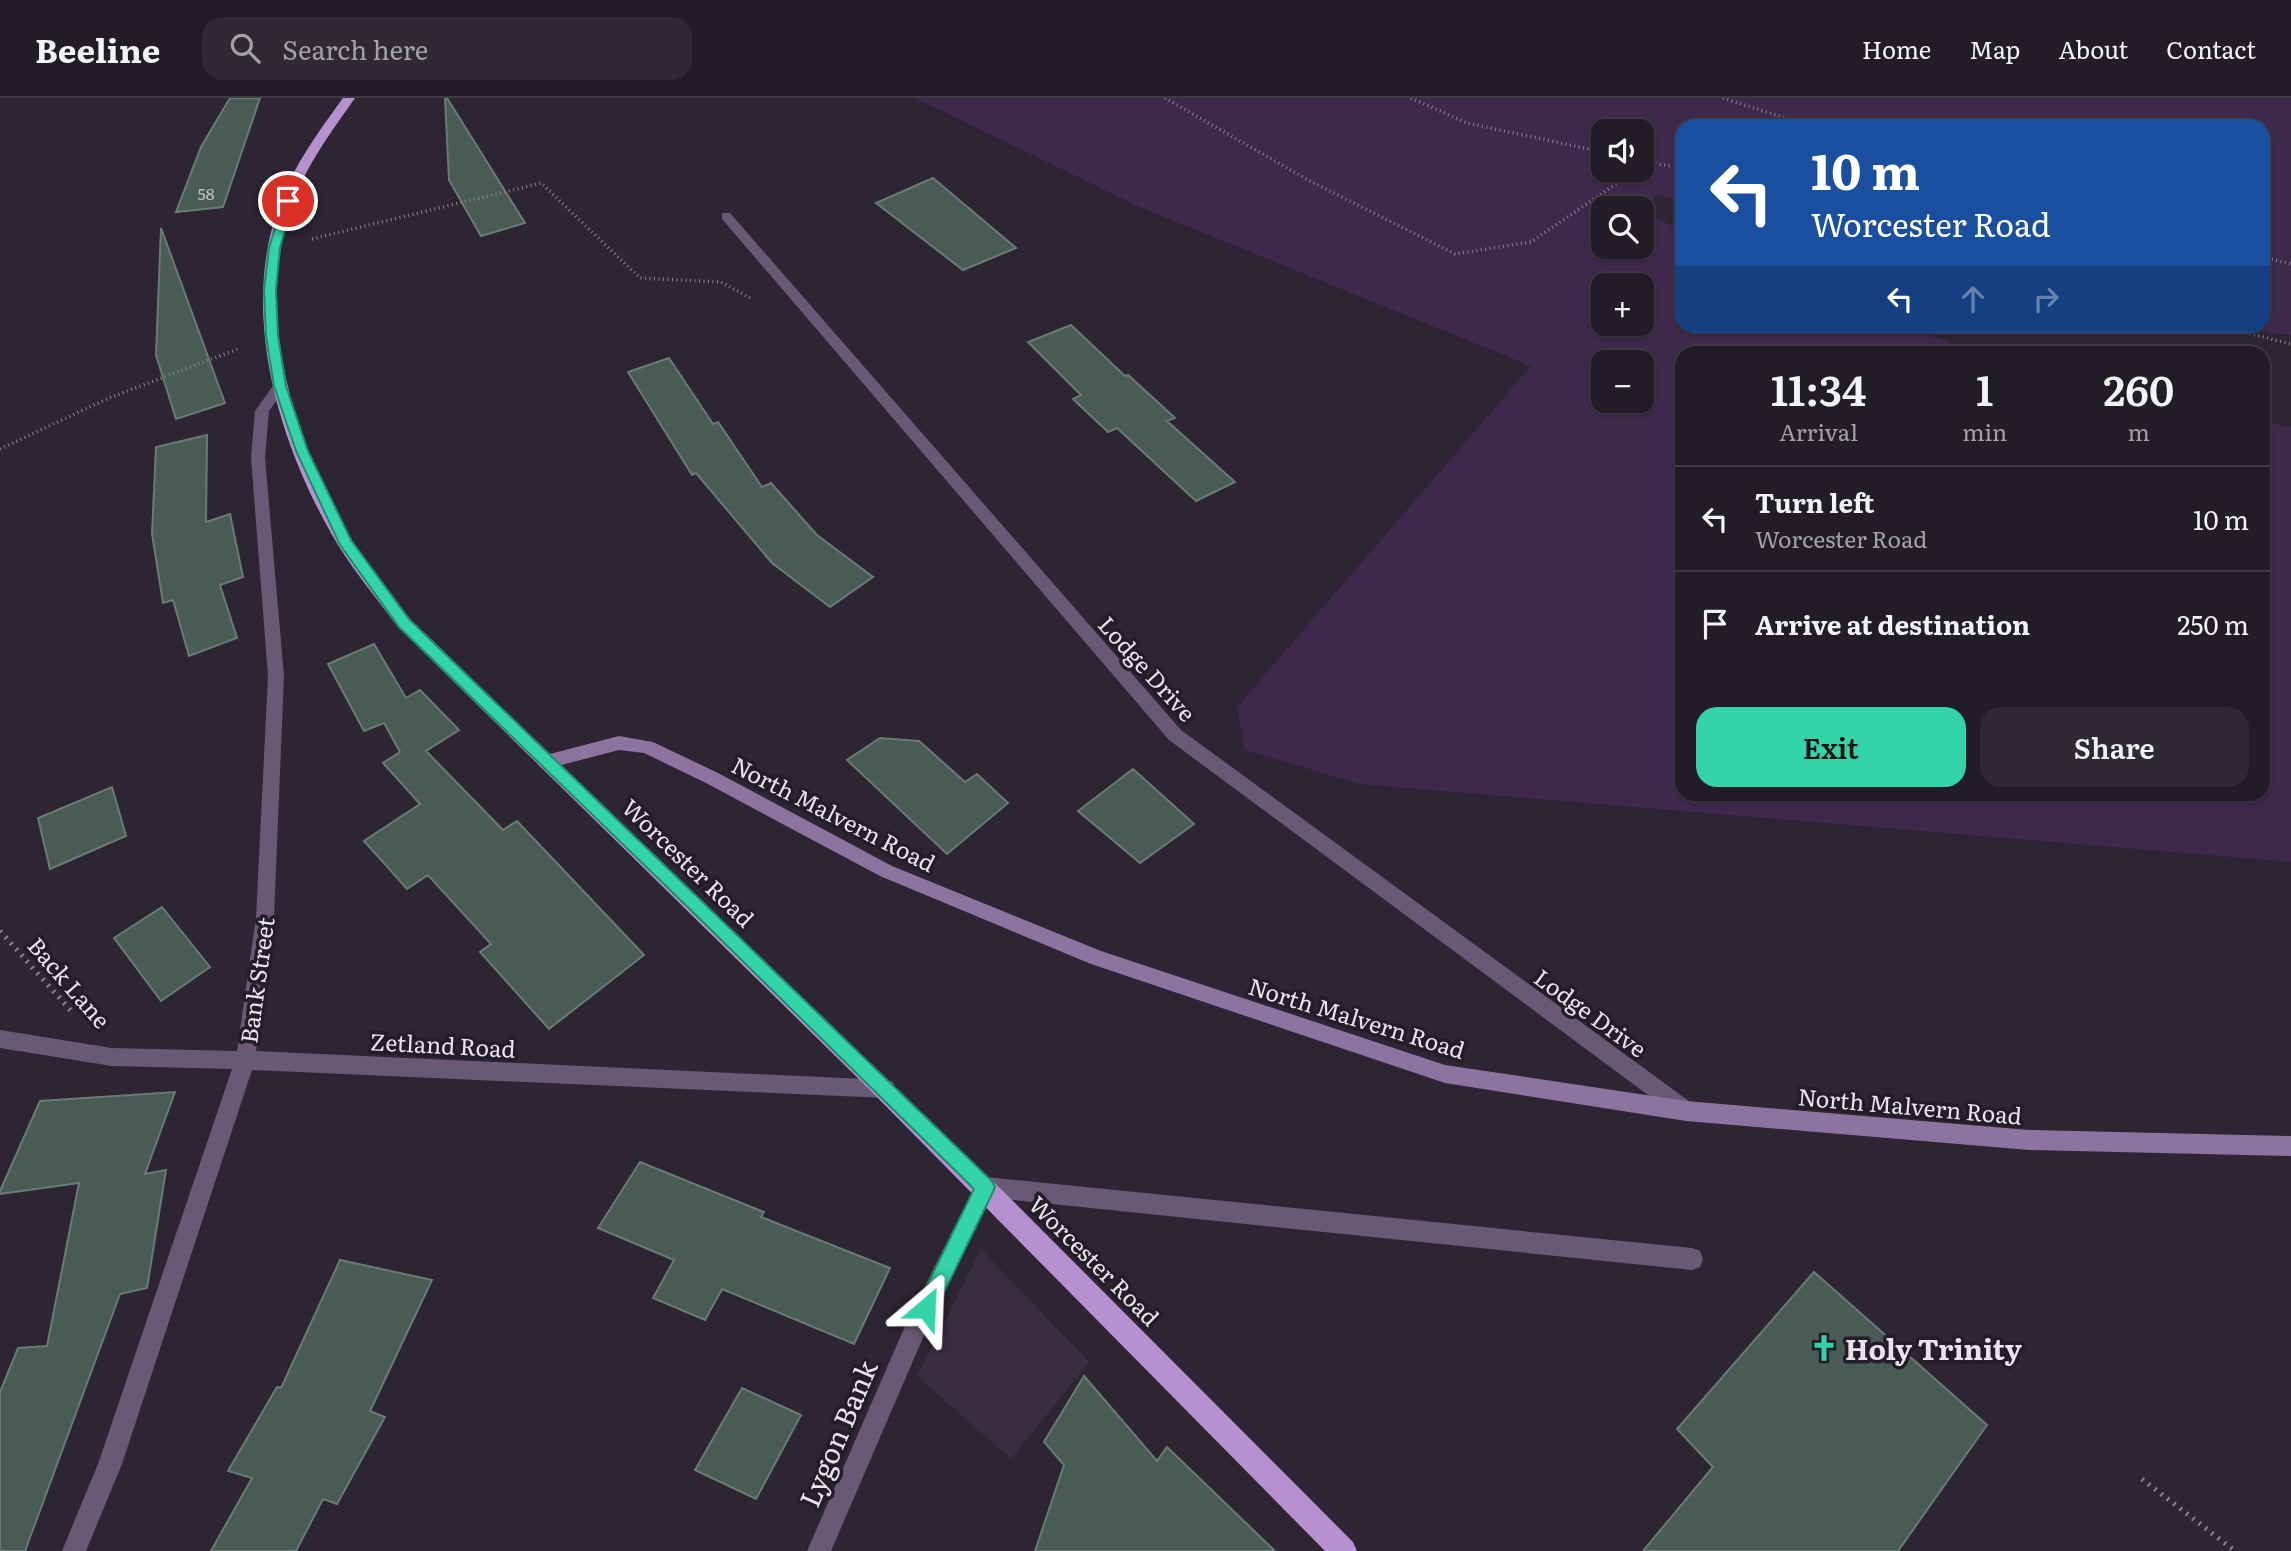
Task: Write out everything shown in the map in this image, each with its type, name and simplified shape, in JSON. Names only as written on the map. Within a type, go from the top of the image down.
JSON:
[{"type":"highway","name":"Worcester Road","points":[[349,98],[295,183],[281,218],[274,248],[270,290],[272,336],[280,386],[302,451],[345,541],[404,623],[886,1089],[1344,1551]]},
{"type":"main road","name":"North Malvern Road","points":[[546,762],[619,743],[647,747],[712,778],[886,871],[1098,958],[1445,1074],[1686,1111],[2029,1140],[2291,1146]]},
{"type":"street","name":"Lodge Drive","points":[[726,216],[1175,735],[1686,1111]]},
{"type":"street","name":"Bank Street","points":[[74,1551],[110,1464],[246,1060],[265,917],[276,676],[258,457],[262,411],[280,386]]},
{"type":"street","name":"Zetland Road","points":[[0,1039],[112,1058],[246,1060],[886,1089]]},
{"type":"street","points":[[985,1187],[1692,1259]]},
{"type":"street","name":"Lygon Bank","points":[[819,1551],[914,1332],[985,1187]]},
{"type":"path","points":[[1165,98],[1308,180],[1455,254],[1531,242],[1618,182]]},
{"type":"path","points":[[1411,98],[1467,123],[1591,149]]},
{"type":"path","points":[[1723,98],[1788,119]]},
{"type":"path","points":[[1654,163],[1675,167]]},
{"type":"path","points":[[274,248],[541,183],[639,278],[721,282],[754,300]]},
{"type":"path","points":[[2270,259],[2291,264]]},
{"type":"path","points":[[2247,333],[2291,344]]},
{"type":"path","points":[[0,449],[109,398],[272,336]]},
{"type":"path","name":"Back Lane","points":[[0,931],[112,1058]]},
{"type":"path","points":[[2142,1479],[2235,1551]]},
{"type":"shaded area","points":[[915,98],[2291,98],[2291,335],[2270,333],[2270,119],[1675,119],[1675,200],[1657,194],[1654,198],[1591,196],[1591,259],[1654,259],[1654,218],[1675,227],[1675,333],[1925,333],[1958,346],[1675,346],[1675,801],[2270,801],[2270,423],[2291,427],[2291,862],[1360,784],[1245,750],[1237,707],[1531,366],[1142,208]]},
{"type":"shaded area","points":[[981,1249],[1089,1362],[1011,1459],[917,1376]]},
{"type":"building","points":[[230,98],[260,98],[223,207],[176,212],[201,147]]},
{"type":"building","points":[[445,98],[525,223],[481,236],[449,180]]},
{"type":"building","points":[[933,178],[1016,248],[963,270],[876,203]]},
{"type":"building","points":[[161,228],[225,403],[176,419],[156,355]]},
{"type":"building","points":[[1071,325],[1175,418],[1167,421],[1235,482],[1196,501],[1117,428],[1108,432],[1073,399],[1081,395],[1028,342]]},
{"type":"building","points":[[669,358],[713,424],[718,422],[762,487],[771,483],[817,535],[873,577],[830,607],[772,563],[696,473],[692,475],[628,372]]},
{"type":"building","points":[[207,435],[206,522],[230,514],[243,577],[220,585],[237,638],[189,656],[173,600],[163,603],[152,534],[156,447]]},
{"type":"building","points":[[374,644],[406,698],[420,690],[459,730],[426,751],[503,830],[517,821],[644,955],[549,1029],[480,952],[491,944],[428,875],[407,889],[364,841],[420,804],[383,763],[400,752],[384,723],[364,731],[328,664]]},
{"type":"building","points":[[880,738],[919,741],[965,782],[977,774],[1008,803],[947,854],[847,760]]},
{"type":"building","points":[[1133,769],[1194,824],[1140,863],[1078,811]]},
{"type":"building","points":[[112,787],[126,836],[50,869],[38,818]]},
{"type":"building","points":[[162,907],[210,967],[161,1001],[114,938]]},
{"type":"building","points":[[175,1092],[145,1174],[166,1170],[147,1288],[120,1294],[25,1551],[0,1551],[0,1392],[18,1348],[47,1346],[79,1183],[0,1194],[0,1191],[40,1101]]},
{"type":"building","points":[[640,1162],[764,1212],[761,1217],[890,1268],[854,1344],[722,1289],[705,1320],[653,1298],[674,1260],[598,1228]]},
{"type":"building","points":[[340,1260],[432,1280],[370,1411],[385,1417],[337,1504],[323,1499],[296,1551],[211,1551],[252,1478],[228,1471],[277,1387],[281,1388]]},
{"type":"building","name":"Holy Trinity","points":[[1814,1272],[1987,1425],[1898,1551],[1643,1551],[1713,1467],[1677,1429]]},
{"type":"building","points":[[1084,1376],[1157,1461],[1167,1447],[1275,1551],[1035,1551],[1064,1465],[1044,1442]]},
{"type":"building","points":[[742,1388],[801,1415],[756,1499],[695,1470]]},
{"type":"place","name":"Holy Trinity","points":[[1824,1348]]},
{"type":"route","points":[[288,201],[274,248],[270,290],[272,336],[280,386],[302,451],[345,541],[404,623],[985,1187],[926,1308]]}]
